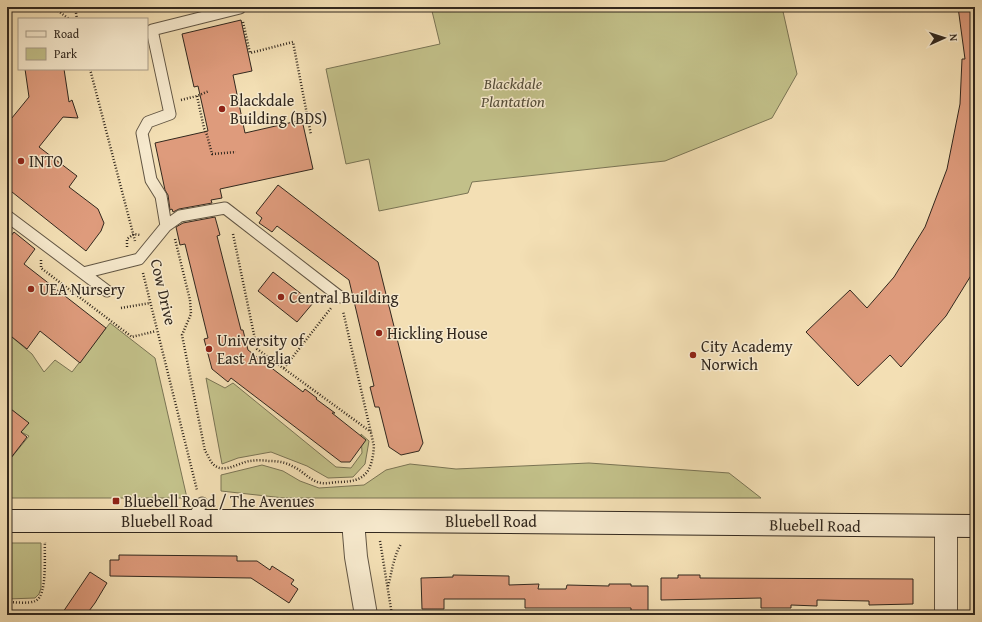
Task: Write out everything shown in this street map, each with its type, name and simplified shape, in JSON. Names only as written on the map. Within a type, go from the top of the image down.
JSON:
[{"type":"street","name":"Bluebell Road","points":[[7,521],[197,512],[353,521],[975,526]]},
{"type":"street","points":[[353,521],[355,545],[366,615]]},
{"type":"street","points":[[946,526],[946,615]]},
{"type":"lane","points":[[168,225],[160,196],[151,180],[142,133],[148,122],[170,114],[169,103],[152,30],[240,8]]},
{"type":"lane","points":[[83,273],[139,259],[168,225],[180,216],[225,208],[340,296]]},
{"type":"lane","points":[[7,216],[107,291]]},
{"type":"path","points":[[54,7],[68,18]]},
{"type":"path","points":[[75,7],[77,18]]},
{"type":"path","points":[[240,8],[250,53],[293,42],[311,135]]},
{"type":"path","name":"Cow Drive","points":[[90,70],[134,234],[156,331],[194,481],[197,512]]},
{"type":"path","points":[[169,103],[197,96],[208,91]]},
{"type":"path","points":[[197,96],[204,128],[212,154],[236,152]]},
{"type":"path","points":[[7,116],[11,119]]},
{"type":"path","points":[[228,210],[257,349],[371,432]]},
{"type":"path","points":[[168,225],[178,249],[190,300],[191,314],[182,336],[186,360],[205,451],[214,465],[223,468],[233,467],[251,461],[280,462],[293,466],[309,478],[321,483],[347,482],[360,479],[367,472],[373,461],[374,446],[340,296]]},
{"type":"path","points":[[127,252],[127,239],[134,234],[143,235],[152,242]]},
{"type":"path","points":[[41,241],[41,268],[132,337],[156,331]]},
{"type":"path","points":[[284,368],[340,296]]},
{"type":"path","points":[[121,308],[150,303]]},
{"type":"path","points":[[7,602],[35,601],[40,598],[44,591],[45,535]]},
{"type":"path","points":[[388,589],[393,562],[396,552],[401,544]]},
{"type":"path","points":[[380,545],[392,615]]},
{"type":"green space","name":"Blackdale Plantation","points":[[431,7],[782,7],[797,74],[772,118],[665,161],[472,182],[468,193],[379,211],[369,159],[346,164],[326,69],[440,44]]},
{"type":"green space","points":[[110,323],[155,358],[187,498],[7,498],[7,455],[11,458],[29,436],[21,432],[28,423],[7,406],[7,333],[32,354],[44,372],[55,360],[72,372]]},
{"type":"green space","points":[[206,378],[225,388],[233,383],[336,467],[351,468],[362,453],[361,434],[369,441],[365,464],[353,477],[328,478],[307,466],[271,452],[238,458],[222,464]]},
{"type":"green space","points":[[589,463],[729,473],[761,498],[284,498],[221,491],[221,475],[262,465],[283,471],[300,481],[319,488],[364,485],[386,470],[410,464],[456,469]]},
{"type":"green space","points":[[7,543],[41,543],[41,588],[39,594],[35,598],[7,599]]},
{"type":"building","points":[[958,7],[975,7],[975,269],[946,316],[901,367],[890,355],[858,386],[806,332],[850,290],[867,308],[894,277],[925,227],[947,169],[960,104],[962,59],[965,59]]},
{"type":"building","name":"Blackdale Building (BDS)","points":[[241,20],[252,71],[233,75],[245,133],[302,120],[313,169],[220,189],[222,198],[211,200],[212,203],[179,209],[173,212],[172,209],[170,210],[168,195],[165,190],[155,143],[208,131],[198,86],[194,87],[182,34]]},
{"type":"building","name":"INTO","points":[[25,70],[64,70],[69,102],[72,100],[78,118],[63,117],[39,147],[77,176],[69,187],[98,209],[104,223],[101,231],[86,251],[7,188],[7,124],[29,97]]},
{"type":"building","name":"Hickling House","points":[[278,185],[378,262],[423,443],[419,451],[401,455],[389,447],[379,407],[375,407],[370,387],[374,386],[349,280],[277,226],[272,232],[259,223],[262,218],[256,213]]},
{"type":"building","points":[[215,217],[220,235],[217,236],[241,330],[243,330],[248,350],[303,392],[305,389],[317,398],[316,399],[335,413],[332,413],[366,440],[350,462],[341,462],[231,378],[228,382],[212,369],[204,339],[208,338],[185,244],[180,245],[176,227],[183,223]]},
{"type":"building","name":"UEA Nursery","points":[[14,232],[35,249],[24,264],[106,328],[80,363],[40,331],[27,349],[7,333],[7,241]]},
{"type":"building","name":"Central Building","points":[[273,272],[313,303],[297,322],[258,291]]},
{"type":"building","points":[[7,406],[29,423],[21,432],[27,437],[7,463]]},
{"type":"building","points":[[119,555],[237,556],[237,561],[257,561],[270,570],[272,566],[294,580],[291,584],[298,589],[289,603],[251,578],[110,576],[110,560],[119,560]]},
{"type":"building","points":[[90,572],[107,583],[95,603],[86,615],[61,615]]},
{"type":"building","points":[[453,575],[509,576],[509,585],[539,584],[538,589],[566,589],[567,585],[609,586],[609,584],[631,584],[631,586],[648,586],[648,613],[631,613],[631,608],[525,608],[525,599],[444,599],[444,609],[422,609],[421,578],[453,577]]},
{"type":"building","points":[[678,575],[700,575],[700,578],[913,579],[913,604],[869,605],[869,601],[817,600],[817,606],[791,605],[791,608],[761,608],[761,598],[661,600],[661,578],[678,578]]},
{"type":"place","name":"Blackdale Building (BDS)","points":[[222,109]]},
{"type":"place","name":"INTO","points":[[21,161]]},
{"type":"place","name":"UEA Nursery","points":[[31,289]]},
{"type":"place","name":"Central Building","points":[[281,297]]},
{"type":"place","name":"Hickling House","points":[[379,333]]},
{"type":"place","name":"University of East Anglia","points":[[209,349]]},
{"type":"place","name":"City Academy Norwich","points":[[693,355]]},
{"type":"place","name":"Bluebell Road / The Avenues","points":[[116,501]]}]
